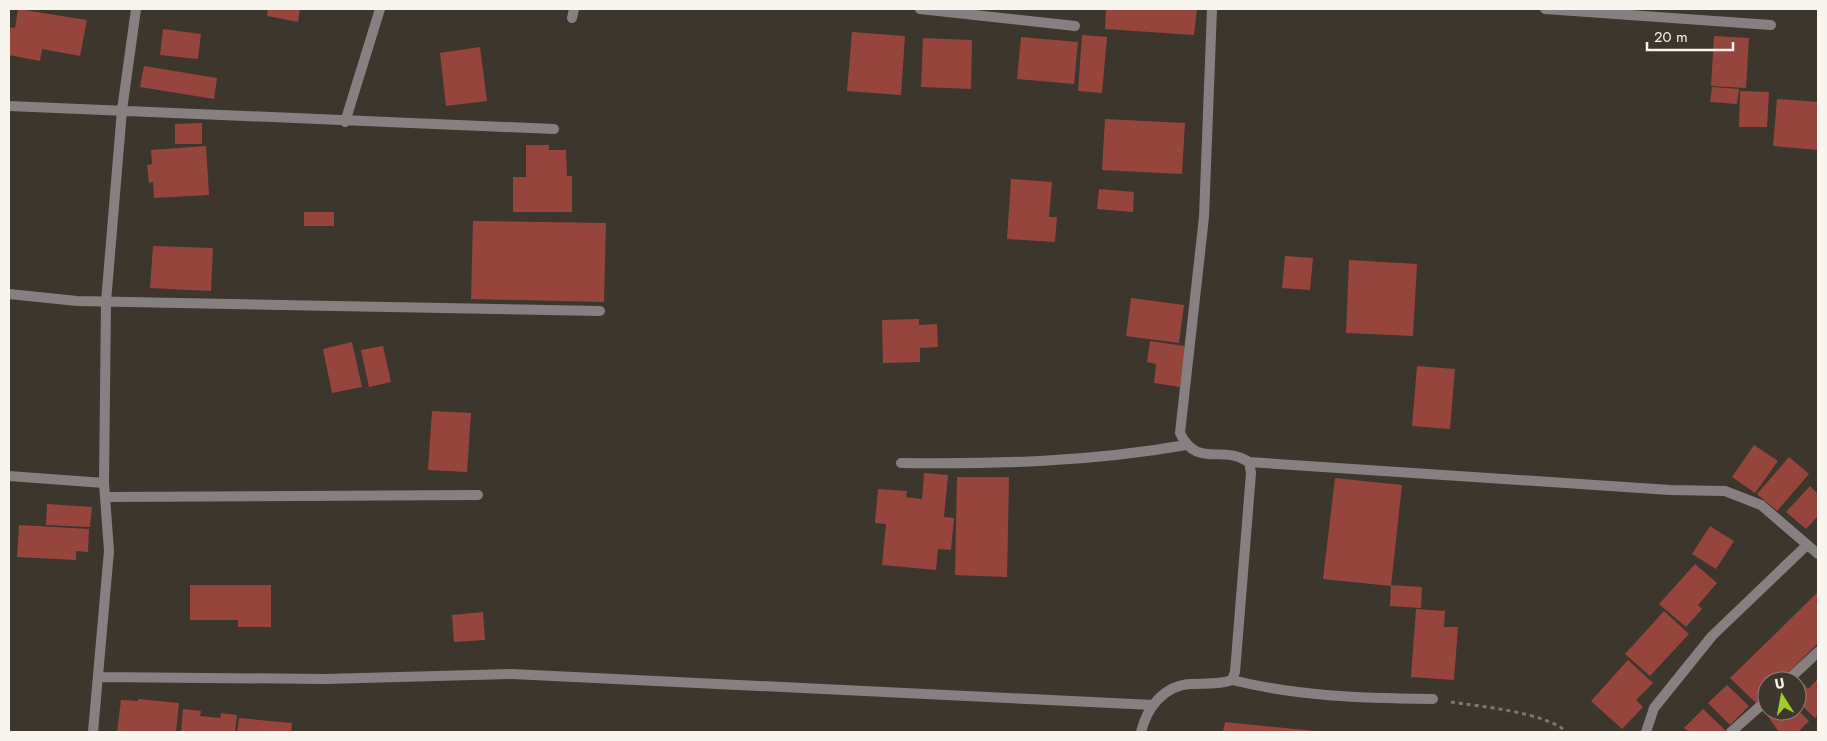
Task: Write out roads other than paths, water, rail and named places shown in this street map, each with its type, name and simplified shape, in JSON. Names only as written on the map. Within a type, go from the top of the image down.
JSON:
[{"type":"street","points":[[93,732],[100,677],[110,551],[104,483],[106,302],[132,9]]},
{"type":"street","points":[[346,122],[380,9]]},
{"type":"street","points":[[920,9],[1075,26]]},
{"type":"street","points":[[1212,9],[1204,217],[1180,433],[1186,445],[1198,453],[1238,455],[1249,462],[1670,490],[1724,491],[1761,505],[1818,554]]},
{"type":"street","points":[[1545,9],[1771,25]]},
{"type":"street","points":[[9,106],[554,130]]},
{"type":"street","points":[[9,294],[106,302],[600,311]]},
{"type":"street","points":[[901,463],[1017,464],[1070,460],[1186,445]]},
{"type":"street","points":[[1232,680],[1236,672],[1252,473],[1249,462]]},
{"type":"street","points":[[9,476],[104,483]]},
{"type":"street","points":[[106,497],[478,494]]},
{"type":"street","points":[[1646,732],[1654,708],[1712,636],[1807,545]]},
{"type":"street","points":[[1798,671],[1818,652]]},
{"type":"street","points":[[100,677],[326,679],[512,674],[1153,705]]},
{"type":"street","points":[[1142,732],[1153,705],[1161,695],[1171,688],[1188,684],[1222,683],[1232,680],[1275,691],[1338,697],[1433,699]]},
{"type":"street","points":[[1731,732],[1757,709]]}]
